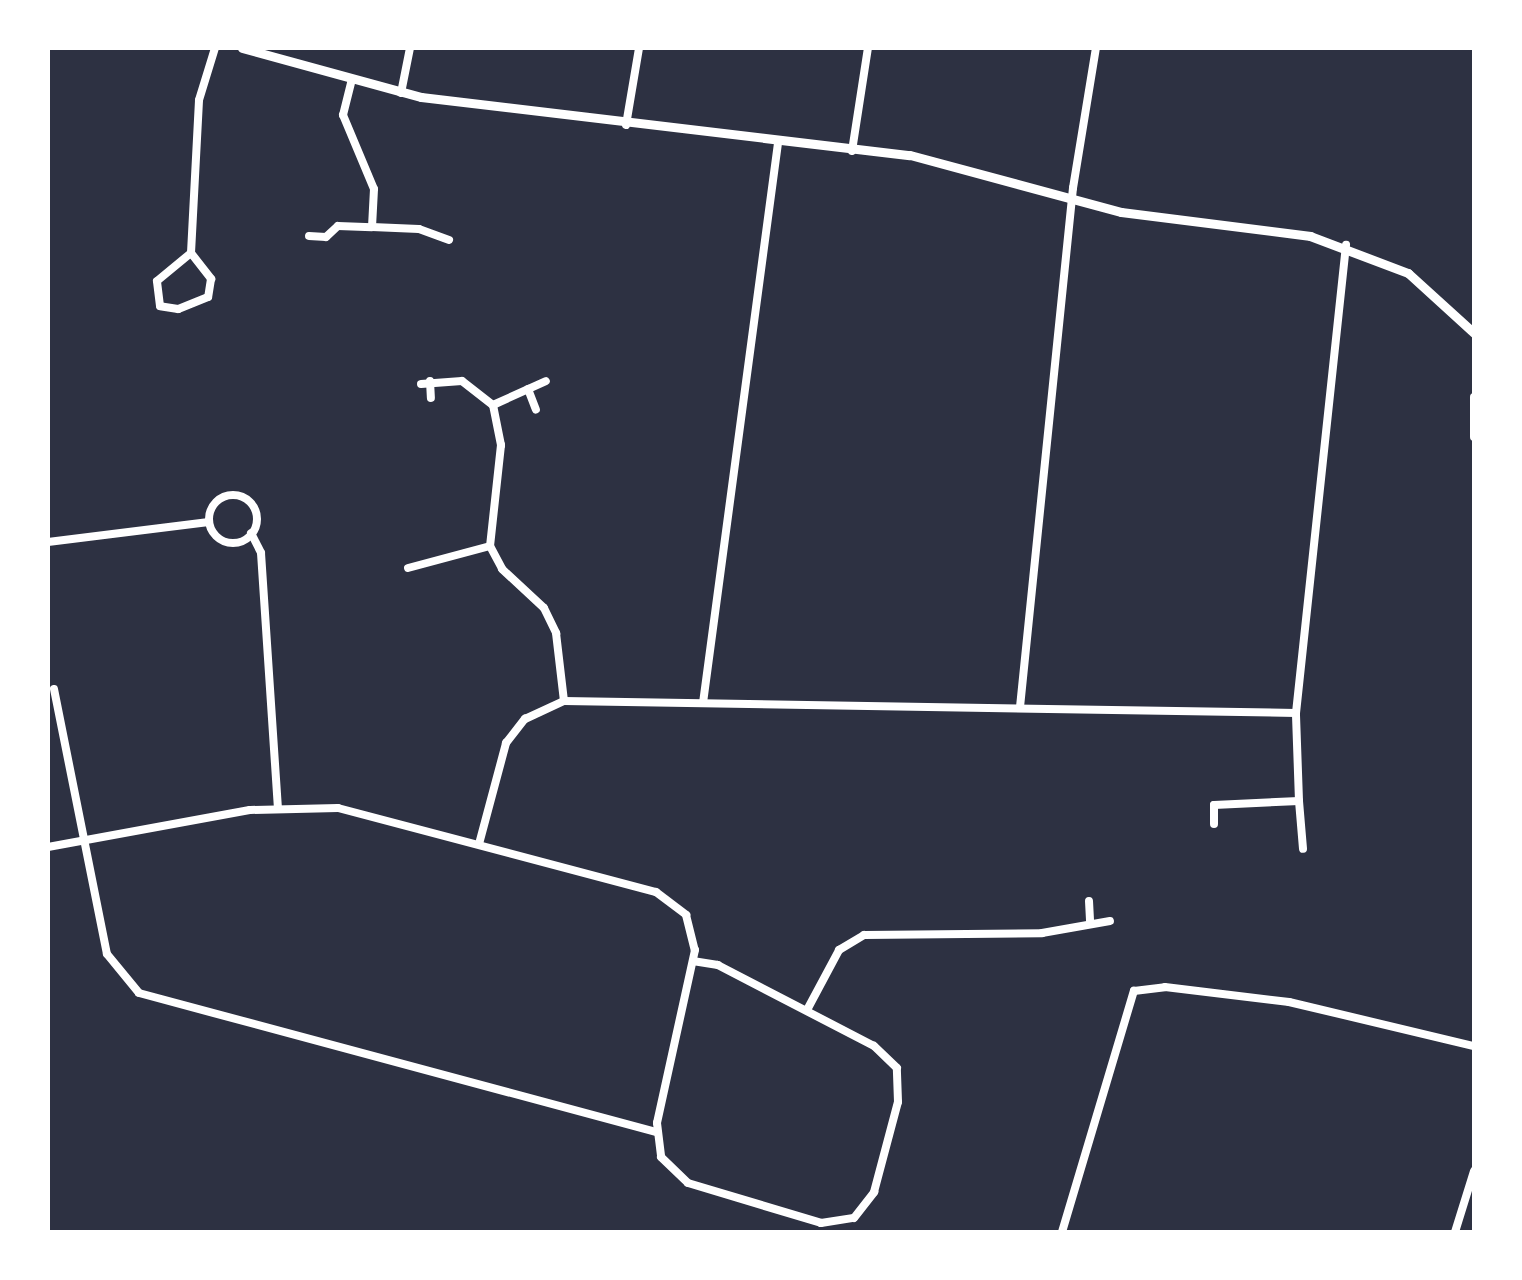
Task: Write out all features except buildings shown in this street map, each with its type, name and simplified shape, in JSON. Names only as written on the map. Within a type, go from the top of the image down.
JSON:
[{"type":"street","points":[[191,253],[157,280],[160,306],[178,309],[208,297],[212,278],[191,253],[199,100],[215,48]]},
{"type":"street","points":[[242,48],[401,93],[626,125],[939,161],[1121,212],[1346,245],[1408,273],[1474,333]]},
{"type":"street","points":[[401,93],[410,48]]},
{"type":"street","points":[[626,125],[639,48]]},
{"type":"street","points":[[852,151],[868,48]]},
{"type":"street","points":[[1020,707],[1072,198],[1096,48]]},
{"type":"street","points":[[352,79],[343,115],[374,189],[372,228]]},
{"type":"street","points":[[703,703],[778,143]]},
{"type":"street","points":[[309,236],[326,237],[338,226],[419,229],[431,238],[449,240]]},
{"type":"street","points":[[1303,849],[1296,713],[1346,245]]},
{"type":"street","points":[[494,405],[546,381]]},
{"type":"street","points":[[431,398],[426,383],[462,382],[494,405],[500,445],[490,501],[490,546],[502,569],[544,608],[556,632],[564,701]]},
{"type":"street","points":[[528,389],[536,410]]},
{"type":"street","points":[[1474,397],[1474,436]]},
{"type":"street","points":[[209,522],[213,505],[236,495],[256,512],[251,533],[262,553],[278,808]]},
{"type":"street","points":[[209,522],[225,541],[251,533]]},
{"type":"street","points":[[48,542],[209,522]]},
{"type":"street","points":[[408,568],[490,546]]},
{"type":"street","points":[[54,689],[107,954],[140,993],[207,1016],[656,1132]]},
{"type":"street","points":[[479,844],[506,743],[524,720],[564,701],[1296,713]]},
{"type":"street","points":[[1214,824],[1214,806],[1299,801]]},
{"type":"street","points":[[48,846],[278,808],[338,808],[667,898],[692,929],[694,961],[656,1132],[661,1157],[688,1183],[821,1223],[854,1218],[874,1192],[900,1078],[874,1046],[718,965],[694,961]]},
{"type":"street","points":[[1089,901],[1090,921]]},
{"type":"street","points":[[807,1010],[839,950],[864,935],[1042,933],[1090,921],[1110,921]]},
{"type":"street","points":[[1062,1232],[1134,991],[1165,987],[1289,1002],[1474,1046]]},
{"type":"street","points":[[1455,1232],[1474,1170]]}]
